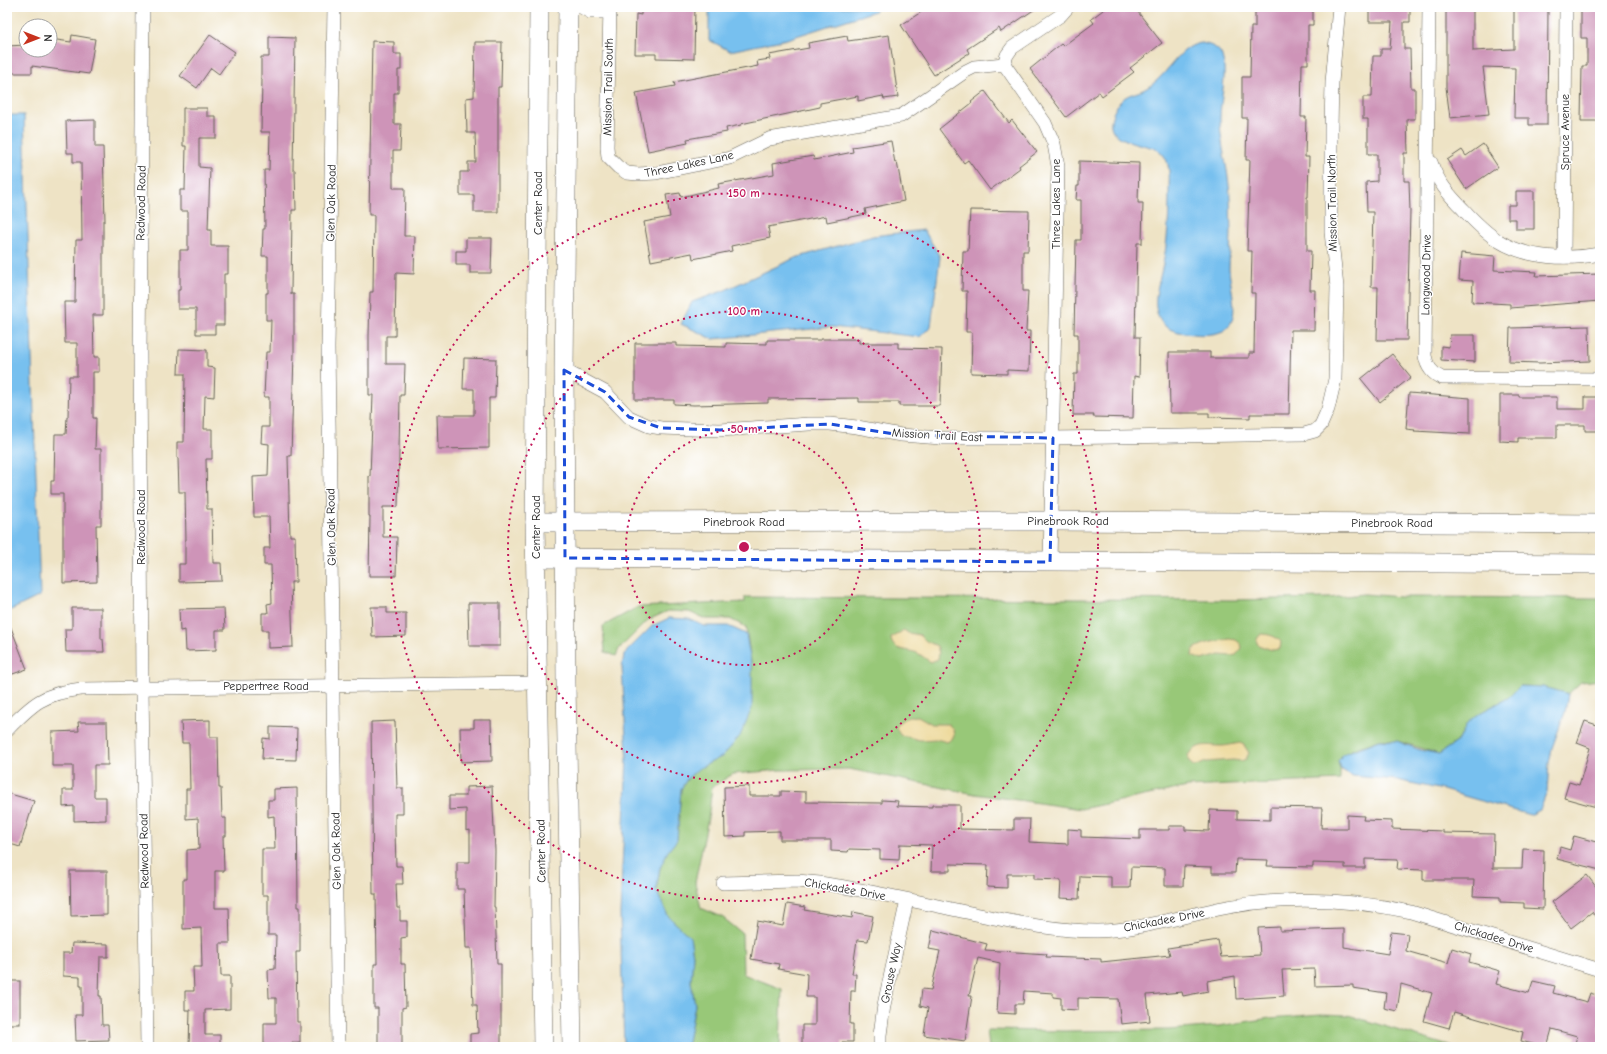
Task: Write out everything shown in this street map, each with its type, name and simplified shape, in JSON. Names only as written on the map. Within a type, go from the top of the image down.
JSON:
[{"type":"street","name":"Redwood Road","points":[[143,7],[140,354],[142,687],[147,1047]]},
{"type":"street","name":"Glen Oak Road","points":[[334,7],[328,348],[338,1047]]},
{"type":"street","name":"Center Road","points":[[539,7],[535,522],[543,1047]]},
{"type":"street","points":[[568,7],[564,370],[566,683],[572,1047]]},
{"type":"street","name":"Mission Trail South","points":[[581,7],[590,12],[610,10],[607,140],[608,157],[612,162]]},
{"type":"street","points":[[1004,64],[1007,54],[1012,48],[1061,15],[1068,7]]},
{"type":"street","name":"Mission Trail North","points":[[1304,434],[1315,431],[1321,425],[1328,409],[1335,379],[1337,287],[1331,232],[1331,135],[1332,82],[1339,7]]},
{"type":"street","name":"Longwood Drive","points":[[1429,7],[1425,356],[1429,368],[1437,376],[1442,378],[1600,379]]},
{"type":"street","name":"Spruce Avenue","points":[[1564,257],[1566,7]]},
{"type":"street","name":"Three Lakes Lane","points":[[612,162],[627,173],[656,173],[730,158],[769,139],[901,116],[966,71],[974,67],[1004,64],[1045,123],[1054,144],[1058,166],[1050,562]]},
{"type":"street","points":[[1428,146],[1432,166],[1439,182],[1456,203],[1489,234],[1500,242],[1518,250],[1546,256],[1576,257],[1600,254]]},
{"type":"street","name":"Mission Trail East","points":[[564,370],[605,392],[629,418],[649,426],[661,428],[720,430],[830,424],[901,435],[941,438],[1053,438],[1304,434]]},
{"type":"street","name":"Pinebrook Road","points":[[535,522],[1050,521],[1600,524]]},
{"type":"street","points":[[536,558],[1600,564]]},
{"type":"street","name":"Peppertree Road","points":[[7,730],[24,712],[37,702],[48,696],[81,689],[538,683]]},
{"type":"street","name":"Chickadee Drive","points":[[723,883],[791,881],[820,883],[1043,928],[1074,931],[1099,931],[1147,924],[1227,907],[1260,902],[1329,900],[1358,902],[1411,912],[1600,970]]},
{"type":"street","name":"Grouse Way","points":[[880,1047],[884,1005],[907,900]]},
{"type":"highlighted area","points":[[564,370],[605,392],[629,417],[661,428],[720,430],[830,424],[901,435],[1053,438],[1050,562],[565,558]]},
{"type":"green space","points":[[1364,594],[1400,597],[1600,598],[1600,680],[1581,682],[1568,694],[1543,687],[1520,686],[1508,698],[1476,715],[1467,724],[1459,740],[1439,754],[1392,740],[1379,740],[1361,746],[1348,752],[1338,761],[1340,780],[1187,787],[1081,809],[975,794],[849,769],[780,770],[733,774],[712,787],[709,813],[695,883],[701,908],[722,917],[742,933],[743,974],[782,989],[780,1047],[687,1047],[695,1005],[691,982],[693,955],[690,938],[668,916],[656,890],[660,868],[668,850],[677,840],[681,789],[687,779],[698,769],[723,756],[752,669],[746,627],[730,619],[706,619],[689,612],[668,611],[648,620],[619,649],[616,656],[605,652],[603,626],[638,607],[745,602],[745,597],[1234,600],[1329,598]]},
{"type":"green space","points":[[1321,1014],[1348,1015],[1452,1047],[989,1047],[987,1030],[1169,1030],[1219,1026],[1270,1018]]},
{"type":"sand","points":[[904,630],[908,633],[920,635],[926,641],[937,646],[939,653],[938,659],[931,662],[917,653],[894,646],[891,638]]},
{"type":"sand","points":[[1261,634],[1266,634],[1277,638],[1281,642],[1280,649],[1272,650],[1258,645],[1256,640]]},
{"type":"sand","points":[[1230,639],[1236,640],[1241,644],[1242,648],[1236,655],[1220,655],[1202,660],[1192,656],[1193,650],[1201,645]]},
{"type":"sand","points":[[918,716],[932,724],[948,724],[953,729],[954,735],[952,739],[947,742],[936,739],[920,740],[900,735],[896,728],[900,722],[907,718]]},
{"type":"sand","points":[[1240,743],[1244,745],[1249,753],[1246,759],[1241,761],[1233,760],[1206,762],[1193,766],[1189,761],[1188,755],[1200,746],[1223,746]]},
{"type":"water","points":[[709,7],[878,7],[875,11],[787,39],[730,51],[709,40]]},
{"type":"water","points":[[1202,43],[1219,50],[1224,63],[1220,125],[1230,191],[1231,232],[1229,269],[1234,306],[1232,319],[1227,329],[1219,333],[1204,335],[1182,333],[1170,329],[1161,322],[1157,311],[1156,298],[1165,255],[1168,227],[1169,168],[1167,160],[1158,150],[1129,141],[1115,134],[1111,121],[1115,109],[1123,99],[1151,85],[1161,77],[1177,58],[1188,48]]},
{"type":"water","points":[[7,115],[24,115],[40,596],[7,612]]},
{"type":"water","points":[[924,230],[940,257],[931,326],[920,337],[832,327],[713,339],[681,324],[692,302],[723,291],[795,258],[873,236]]},
{"type":"water","points":[[669,618],[689,619],[704,626],[728,626],[746,634],[752,669],[752,708],[740,736],[723,756],[698,769],[687,779],[681,789],[677,840],[668,851],[660,868],[656,890],[668,916],[690,937],[693,955],[691,982],[695,1005],[687,1047],[624,1047],[620,914],[627,756],[622,667],[624,654],[652,626]]},
{"type":"water","points":[[1520,686],[1543,687],[1568,694],[1565,712],[1552,748],[1549,763],[1547,792],[1540,810],[1530,815],[1443,790],[1397,780],[1353,776],[1340,769],[1338,761],[1343,754],[1380,740],[1397,741],[1420,750],[1439,754],[1459,740],[1467,723],[1476,715],[1508,698]]},
{"type":"building","points":[[641,7],[695,7],[694,59],[656,58],[656,54],[635,54],[636,14],[641,15]]},
{"type":"building","points":[[929,7],[1038,7],[1001,32],[999,28],[967,49],[969,53],[934,75],[901,25]]},
{"type":"building","points":[[1107,7],[1134,7],[1162,43],[1130,68],[1134,72],[1102,96],[1099,92],[1066,117],[1030,69],[1061,44],[1063,46],[1094,23],[1091,19]]},
{"type":"building","points":[[1255,7],[1290,7],[1290,10],[1313,10],[1313,25],[1308,25],[1308,64],[1302,64],[1301,117],[1306,117],[1305,157],[1309,157],[1307,251],[1311,251],[1310,290],[1315,290],[1314,330],[1291,330],[1289,414],[1250,414],[1250,418],[1209,417],[1209,413],[1170,413],[1169,352],[1210,352],[1210,358],[1249,358],[1249,353],[1254,353],[1255,293],[1251,293],[1252,251],[1247,251],[1250,160],[1246,160],[1247,118],[1242,118],[1242,77],[1250,77],[1251,27],[1255,27]]},
{"type":"building","points":[[1369,7],[1410,7],[1410,22],[1404,22],[1404,49],[1410,49],[1411,88],[1415,88],[1415,119],[1407,119],[1408,153],[1404,153],[1404,181],[1409,181],[1410,211],[1407,340],[1377,340],[1378,287],[1371,287],[1373,212],[1367,212],[1366,182],[1377,181],[1377,154],[1368,154],[1368,119],[1363,119],[1363,97],[1372,97],[1373,56],[1381,56],[1381,49],[1390,49],[1392,22],[1369,22]]},
{"type":"building","points":[[1446,7],[1473,9],[1473,51],[1514,49],[1514,8],[1548,8],[1547,125],[1529,125],[1529,118],[1514,118],[1515,68],[1483,67],[1489,114],[1450,118],[1446,87]]},
{"type":"building","points":[[1581,11],[1600,11],[1600,121],[1581,121],[1582,66],[1587,66],[1587,38],[1581,38]]},
{"type":"building","points":[[72,35],[95,39],[89,74],[32,66],[32,73],[7,73],[7,46],[18,45],[18,58],[58,58],[58,40],[71,42]]},
{"type":"building","points":[[210,35],[235,52],[219,74],[211,68],[197,88],[180,76]]},
{"type":"building","points":[[889,35],[898,97],[884,99],[883,96],[858,101],[858,96],[820,103],[820,107],[741,124],[726,128],[727,132],[687,139],[688,143],[648,151],[636,93],[675,86],[674,82],[758,66],[757,61],[770,59],[769,55],[809,48],[808,43],[847,36],[848,41]]},
{"type":"building","points":[[269,37],[295,38],[293,170],[295,170],[296,210],[292,210],[291,294],[294,294],[294,353],[291,456],[288,456],[290,536],[295,536],[296,582],[291,582],[293,647],[268,648],[268,630],[262,630],[262,613],[268,613],[267,604],[272,603],[271,565],[264,565],[264,548],[270,548],[269,517],[254,517],[253,477],[268,476],[269,444],[261,443],[262,427],[269,427],[269,397],[264,397],[266,352],[270,352],[271,320],[266,320],[268,256],[262,256],[263,229],[265,229],[264,170],[269,170],[270,132],[261,132],[261,57],[269,57]]},
{"type":"building","points":[[372,41],[394,42],[394,54],[401,54],[401,70],[398,70],[398,93],[394,93],[394,124],[401,124],[400,151],[393,151],[393,188],[405,188],[404,236],[415,236],[414,274],[396,273],[395,336],[386,336],[386,364],[405,364],[404,395],[400,395],[398,507],[383,507],[383,537],[397,537],[396,576],[369,576],[369,476],[373,395],[369,395],[370,292],[373,292],[374,215],[369,215]]},
{"type":"building","points":[[475,42],[502,42],[501,87],[498,87],[498,212],[474,212],[474,195],[460,195],[460,172],[468,172],[468,162],[476,162],[475,133],[467,133],[466,98],[474,97]]},
{"type":"building","points":[[985,91],[1009,123],[1012,120],[1037,152],[1019,166],[1020,168],[990,190],[968,160],[964,163],[939,129]]},
{"type":"building","points":[[183,108],[207,108],[207,116],[216,116],[216,138],[199,138],[199,167],[210,168],[208,230],[211,230],[211,246],[228,246],[228,274],[224,274],[224,325],[215,325],[215,334],[196,334],[196,309],[178,309],[178,290],[180,290],[180,250],[188,250],[188,211],[180,211],[180,190],[185,190],[186,146],[183,146]]},
{"type":"building","points":[[95,120],[95,147],[103,147],[105,221],[103,221],[103,315],[93,315],[94,357],[99,357],[99,372],[93,372],[93,418],[96,418],[95,449],[101,449],[101,525],[96,525],[97,582],[63,583],[63,494],[51,494],[51,481],[54,481],[55,434],[66,434],[69,376],[77,376],[77,343],[65,343],[64,302],[75,302],[76,240],[82,240],[81,162],[73,162],[73,153],[67,153],[66,121]]},
{"type":"building","points":[[891,141],[895,163],[897,162],[904,201],[865,209],[866,214],[827,222],[826,216],[768,227],[770,238],[731,246],[732,251],[693,259],[692,253],[651,261],[644,222],[670,217],[666,195],[680,193],[681,197],[719,188],[718,184],[774,174],[773,163],[813,156],[814,160],[853,152],[852,147]]},
{"type":"building","points":[[1483,144],[1498,167],[1466,189],[1447,160],[1462,150],[1466,156]]},
{"type":"building","points":[[1079,161],[1139,163],[1138,203],[1143,203],[1142,243],[1137,243],[1135,337],[1140,337],[1139,377],[1134,376],[1133,418],[1073,415],[1074,374],[1078,374],[1078,334],[1074,334],[1076,240],[1081,240],[1081,200],[1076,200],[1077,186],[1079,186]]},
{"type":"building","points":[[1516,191],[1534,191],[1534,229],[1516,229],[1516,219],[1508,219],[1508,205],[1516,205]]},
{"type":"building","points":[[970,210],[1029,211],[1028,251],[1023,251],[1023,291],[1028,291],[1026,331],[1030,331],[1029,371],[1007,370],[1007,374],[971,373],[972,332],[966,332],[967,291],[962,291],[963,251],[968,251]]},
{"type":"building","points":[[466,238],[492,238],[491,273],[470,273],[470,265],[456,265],[456,251],[466,251]]},
{"type":"building","points":[[1461,253],[1495,256],[1494,270],[1537,272],[1536,276],[1600,274],[1600,301],[1510,308],[1510,304],[1472,302],[1473,281],[1459,280]]},
{"type":"building","points":[[1589,326],[1590,361],[1540,363],[1509,362],[1510,328]]},
{"type":"building","points":[[1450,335],[1475,335],[1475,362],[1441,360],[1441,346],[1449,347]]},
{"type":"building","points":[[859,339],[859,343],[898,343],[898,348],[942,349],[940,406],[899,406],[899,402],[859,402],[859,398],[768,399],[768,403],[694,405],[674,404],[674,400],[635,400],[635,343],[676,343],[676,346],[726,347],[726,343],[767,344],[767,340]]},
{"type":"building","points":[[179,349],[207,350],[207,367],[215,368],[214,397],[205,396],[204,429],[212,429],[212,459],[206,459],[207,509],[212,509],[213,563],[221,563],[222,581],[179,582],[179,564],[185,564],[186,540],[185,492],[179,492],[177,458],[177,442],[184,442],[185,374],[178,374]]},
{"type":"building","points":[[1392,354],[1411,377],[1380,402],[1361,379]]},
{"type":"building","points":[[464,358],[496,359],[495,398],[489,398],[489,448],[438,449],[437,415],[474,415],[474,389],[463,389]]},
{"type":"building","points":[[1409,393],[1470,398],[1470,434],[1414,431],[1415,430],[1406,429]]},
{"type":"building","points":[[1500,395],[1519,395],[1519,397],[1557,397],[1557,409],[1585,409],[1585,397],[1600,397],[1600,431],[1585,431],[1585,425],[1557,425],[1557,438],[1518,438],[1518,442],[1500,441]]},
{"type":"building","points":[[468,603],[500,603],[500,646],[469,646]]},
{"type":"building","points":[[371,607],[387,607],[387,613],[406,613],[406,636],[372,637]]},
{"type":"building","points":[[72,608],[101,608],[101,639],[103,639],[104,652],[66,652],[65,629],[72,629]]},
{"type":"building","points":[[224,608],[225,630],[216,630],[216,650],[186,651],[185,630],[180,631],[179,609]]},
{"type":"building","points":[[7,620],[27,669],[7,676]]},
{"type":"building","points":[[210,720],[210,737],[218,737],[219,788],[221,788],[222,818],[226,818],[226,836],[223,836],[224,871],[215,871],[215,908],[229,908],[230,943],[220,943],[221,976],[230,976],[230,1009],[205,1010],[205,1035],[220,1035],[220,1047],[189,1047],[190,1010],[185,1010],[185,991],[194,991],[193,967],[202,967],[201,928],[183,929],[183,879],[187,879],[187,850],[199,849],[198,818],[186,819],[186,789],[190,789],[189,743],[182,743],[181,721]]},
{"type":"building","points":[[474,720],[491,720],[492,761],[461,762],[460,728],[474,728]]},
{"type":"building","points":[[395,721],[397,788],[403,788],[403,814],[395,814],[395,831],[396,866],[402,866],[403,884],[396,884],[397,908],[400,908],[400,921],[407,921],[407,937],[401,938],[401,964],[405,964],[406,1007],[402,1008],[402,1047],[378,1047],[378,1008],[374,1008],[374,964],[377,964],[376,894],[373,894],[371,722]]},
{"type":"building","points":[[1585,721],[1600,726],[1600,808],[1564,798],[1569,782],[1579,785],[1590,748],[1577,743]]},
{"type":"building","points":[[78,722],[107,722],[108,765],[94,765],[94,797],[106,797],[106,820],[74,821],[74,806],[63,807],[63,790],[73,790],[73,766],[52,766],[52,732],[79,731]]},
{"type":"building","points":[[270,727],[297,728],[296,760],[262,759],[263,738],[270,739]]},
{"type":"building","points":[[492,786],[495,851],[494,907],[497,964],[501,964],[501,1047],[470,1047],[470,1034],[478,1033],[477,1005],[473,1005],[471,948],[466,948],[464,889],[457,889],[457,862],[470,862],[470,830],[466,831],[466,809],[449,810],[449,796],[466,796],[466,787]]},
{"type":"building","points":[[749,786],[749,796],[781,796],[781,791],[806,792],[806,802],[882,803],[882,800],[898,801],[897,806],[932,807],[932,805],[960,805],[960,829],[1014,830],[1014,819],[1030,819],[1029,842],[1068,844],[1068,829],[1081,830],[1081,837],[1140,839],[1140,830],[1169,830],[1169,826],[1185,826],[1185,830],[1209,831],[1210,810],[1237,811],[1237,819],[1270,820],[1270,807],[1322,808],[1321,828],[1347,828],[1347,815],[1364,816],[1363,820],[1392,821],[1392,829],[1443,831],[1443,833],[1494,834],[1493,868],[1522,868],[1523,849],[1544,850],[1543,909],[1524,908],[1524,903],[1500,902],[1500,897],[1473,896],[1474,880],[1423,880],[1423,870],[1397,869],[1398,860],[1365,859],[1365,868],[1345,868],[1345,864],[1313,863],[1313,867],[1267,866],[1268,860],[1236,859],[1235,873],[1212,873],[1212,867],[1184,866],[1183,886],[1165,886],[1165,868],[1131,867],[1130,888],[1111,888],[1111,877],[1080,876],[1079,899],[1060,898],[1061,880],[1034,879],[1034,874],[1007,874],[1007,888],[987,887],[988,865],[950,864],[950,871],[931,871],[932,845],[900,844],[899,860],[880,859],[880,850],[849,849],[848,852],[831,851],[831,840],[780,840],[780,831],[745,832],[745,836],[725,837],[724,787]]},
{"type":"building","points":[[297,788],[300,952],[296,952],[297,1022],[300,1022],[300,1042],[292,1042],[292,1047],[264,1047],[264,1023],[276,1023],[276,998],[269,998],[268,970],[275,969],[276,935],[268,935],[268,895],[262,895],[262,849],[275,849],[274,816],[268,817],[268,800],[274,800],[274,789]]},
{"type":"building","points":[[7,793],[34,801],[20,847],[7,843]]},
{"type":"building","points":[[1574,836],[1600,843],[1600,870],[1557,859],[1560,847],[1570,850]]},
{"type":"building","points":[[70,871],[107,871],[107,915],[71,916]]},
{"type":"building","points":[[1587,875],[1600,892],[1600,923],[1592,912],[1571,928],[1552,902]]},
{"type":"building","points":[[787,904],[805,907],[804,910],[852,918],[853,912],[873,916],[868,941],[857,940],[852,974],[856,974],[855,991],[851,991],[850,1024],[853,1024],[853,1042],[842,1042],[843,1047],[802,1047],[802,1025],[815,1025],[815,997],[806,997],[807,974],[778,969],[779,964],[751,959],[757,921],[783,926]]},
{"type":"building","points":[[1280,927],[1280,931],[1344,929],[1344,947],[1388,954],[1391,932],[1408,934],[1406,951],[1448,963],[1452,948],[1471,954],[1469,962],[1500,971],[1496,984],[1529,993],[1533,981],[1555,986],[1553,993],[1587,1002],[1590,993],[1600,996],[1600,1047],[1574,1047],[1577,1036],[1552,1029],[1547,1047],[1544,1047],[1521,1041],[1523,1032],[1454,1012],[1449,1028],[1424,1021],[1432,993],[1401,984],[1397,1011],[1384,1008],[1386,993],[1353,988],[1353,985],[1315,986],[1314,969],[1282,970],[1284,996],[1236,999],[1235,976],[1207,981],[1208,991],[1183,996],[1182,992],[1147,995],[1150,1021],[1121,1024],[1118,999],[1078,998],[1078,1010],[1061,1009],[1061,998],[1053,997],[1053,993],[1024,991],[1023,1004],[1015,1004],[1015,1014],[997,1013],[1000,963],[978,958],[969,996],[972,996],[965,1041],[924,1035],[928,1008],[920,1006],[922,989],[931,990],[940,951],[929,949],[933,930],[987,944],[985,950],[1047,954],[1046,957],[1101,959],[1101,962],[1170,955],[1168,948],[1218,940],[1221,957],[1260,955],[1258,928]]},
{"type":"building","points":[[72,943],[108,944],[108,957],[100,957],[99,996],[101,996],[102,1025],[108,1025],[109,1040],[76,1041],[75,1015],[82,1015],[82,986],[80,986],[80,977],[63,976],[63,953],[71,953]]},
{"type":"building","points":[[7,981],[20,981],[20,1024],[7,1024]]}]
